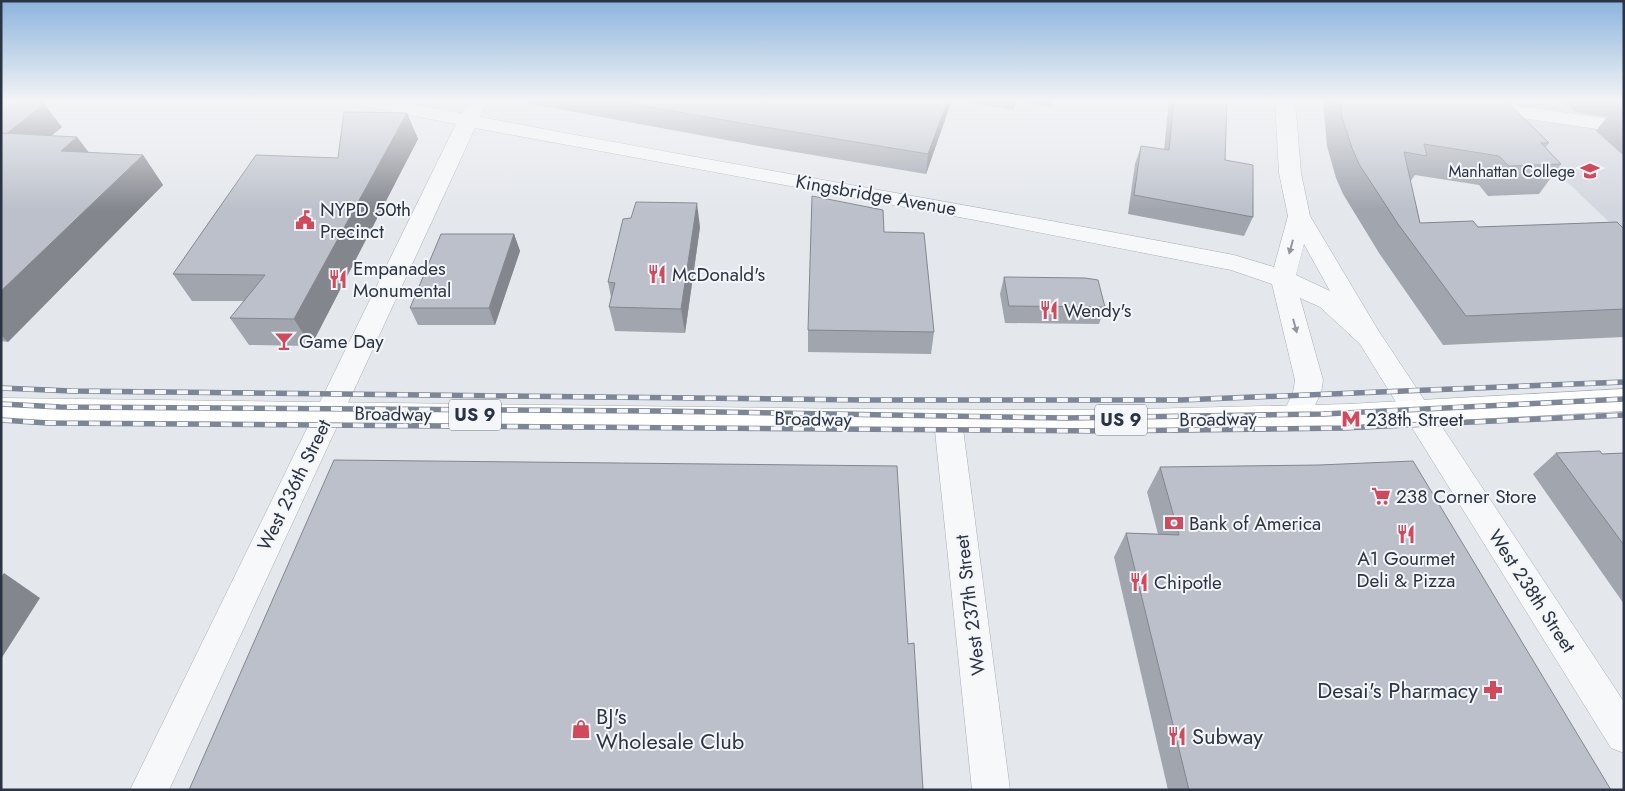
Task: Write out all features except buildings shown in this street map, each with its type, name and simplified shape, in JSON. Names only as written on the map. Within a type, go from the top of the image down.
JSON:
[{"type":"main road","name":"Broadway","points":[[1,409],[146,413],[329,413],[948,421],[1295,418],[1418,413],[1624,400]]},
{"type":"street","name":"West 236th Street","points":[[149,790],[460,137]]},
{"type":"street","name":"Kingsbridge Avenue","points":[[607,137],[1234,263],[1283,279],[1329,301],[1369,337]]},
{"type":"street","name":"West 238th Street","points":[[1287,137],[1292,194],[1299,216],[1369,337],[1624,735]]},
{"type":"street","points":[[1295,418],[1307,393],[1309,380],[1283,279],[1299,216]]},
{"type":"street","name":"West 237th Street","points":[[948,421],[991,790]]},
{"type":"shaded area","points":[[1520,137],[1624,137],[1624,236]]},
{"type":"railway","points":[[1,388],[71,391],[864,400],[1181,400],[1624,382]]},
{"type":"railway","points":[[1,404],[60,407],[657,411],[1067,418],[1324,414],[1624,399]]},
{"type":"railway","points":[[1,420],[48,423],[1103,431],[1343,428],[1624,415]]},
{"type":"place","name":"Manhattan College","points":[[1590,171]]},
{"type":"place","name":"NYPD 50th Precinct","points":[[305,220]]},
{"type":"place","name":"McDonald's","points":[[657,274]]},
{"type":"place","name":"Empanades Monumental","points":[[338,279]]},
{"type":"place","name":"Wendy's","points":[[1049,310]]},
{"type":"place","name":"Game Day","points":[[284,341]]},
{"type":"place","name":"238th Street","points":[[1351,419]]},
{"type":"place","name":"238 Corner Store","points":[[1381,496]]},
{"type":"place","name":"Bank of America","points":[[1174,523]]},
{"type":"place","name":"A1 Gourmet Deli & Pizza","points":[[1406,534]]},
{"type":"place","name":"Chipotle","points":[[1139,582]]},
{"type":"place","name":"Desai's Pharmacy","points":[[1493,690]]},
{"type":"place","name":"BJ's Wholesale Club","points":[[581,729]]},
{"type":"place","name":"Subway","points":[[1177,736]]}]
